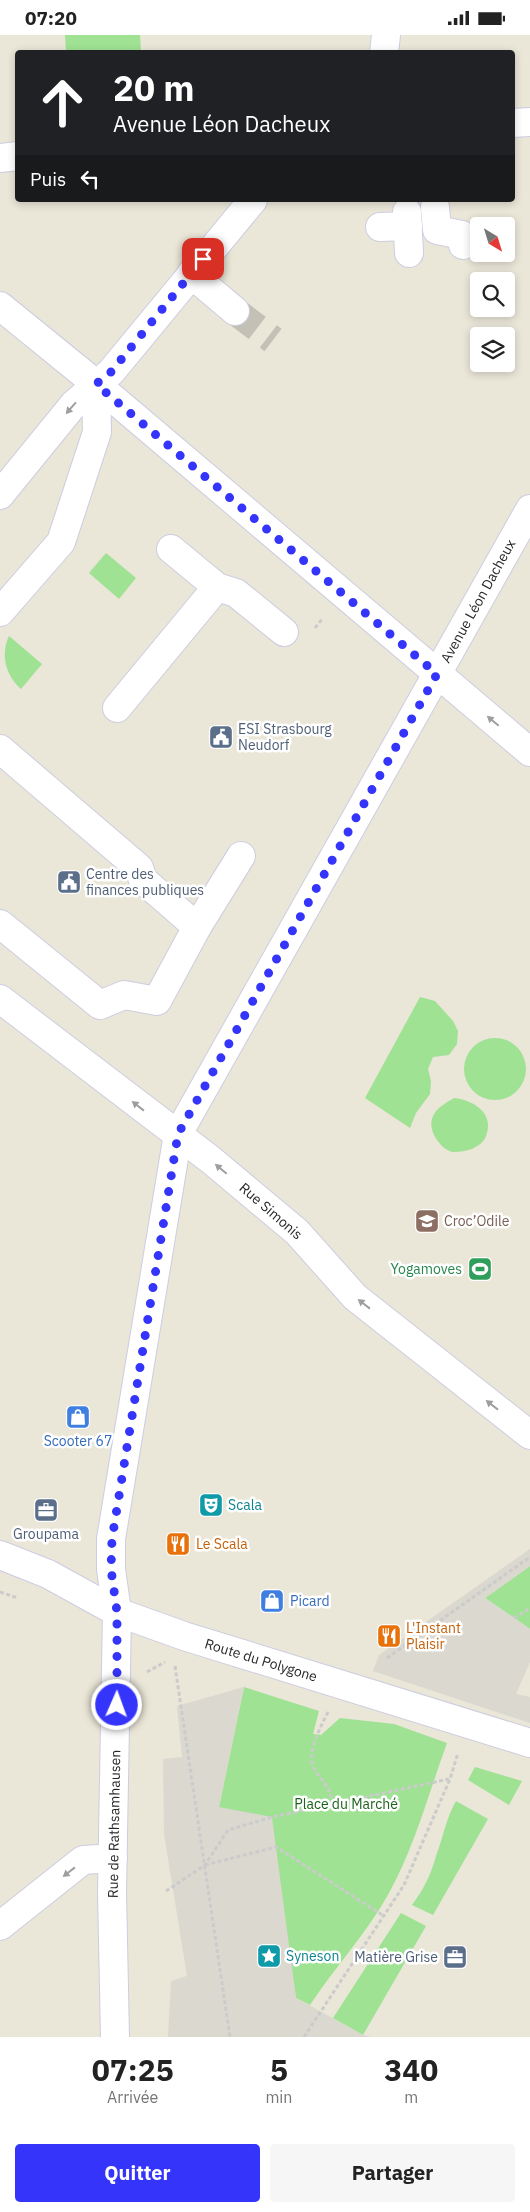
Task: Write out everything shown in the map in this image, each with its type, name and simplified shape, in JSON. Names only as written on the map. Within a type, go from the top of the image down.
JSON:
[{"type":"street","points":[[384,50],[386,35]]},
{"type":"street","points":[[515,123],[530,122]]},
{"type":"street","points":[[0,158],[15,157]]},
{"type":"street","points":[[0,495],[74,404],[111,372],[251,202]]},
{"type":"street","points":[[435,207],[437,231],[462,235],[463,245]]},
{"type":"street","points":[[380,227],[408,219],[410,253]]},
{"type":"street","points":[[191,274],[236,311]]},
{"type":"street","points":[[0,306],[96,384],[530,752]]},
{"type":"street","points":[[0,612],[62,542],[97,432],[96,384]]},
{"type":"street","name":"Avenue Léon Dacheux","points":[[117,1612],[111,1569],[112,1539],[178,1134],[530,509]]},
{"type":"street","points":[[171,549],[217,587],[236,593],[284,632]]},
{"type":"street","points":[[116,708],[217,587]]},
{"type":"street","points":[[0,749],[139,868],[143,880],[198,927]]},
{"type":"street","points":[[0,924],[100,1005],[124,995],[157,1001],[198,927],[241,856]]},
{"type":"street","name":"Rue Simonis","points":[[0,999],[146,1112],[178,1134],[297,1232],[355,1297],[530,1435]]},
{"type":"street","name":"Route du Polygone","points":[[0,1555],[48,1574],[117,1612],[212,1645],[530,1743]]},
{"type":"street","name":"Rue de Rathsamhausen","points":[[115,2037],[113,1858],[117,1612]]},
{"type":"street","points":[[0,1926],[83,1860],[113,1858]]},
{"type":"path","points":[[315,627],[326,615]]},
{"type":"path","points":[[387,1657],[530,1557]]},
{"type":"path","points":[[0,1592],[23,1600]]},
{"type":"path","points":[[514,1618],[530,1608]]},
{"type":"path","points":[[117,1671],[150,1673],[160,1665],[171,1660],[194,1659],[212,1645]]},
{"type":"path","points":[[175,1666],[230,2037]]},
{"type":"path","points":[[330,1707],[311,1755],[312,1764],[331,1791],[332,1804]]},
{"type":"path","points":[[304,2037],[404,1885],[450,1779],[458,1752]]},
{"type":"path","points":[[205,1865],[228,1831],[272,1817],[450,1779]]},
{"type":"path","points":[[166,1891],[205,1865],[276,1847],[384,1916]]},
{"type":"path","points":[[291,1964],[309,1960]]},
{"type":"green space","points":[[65,35],[140,35],[141,50],[66,50]]},
{"type":"green space","points":[[106,553],[136,578],[119,599],[89,573]]},
{"type":"green space","points":[[9,636],[42,664],[21,689],[8,672],[6,665],[5,650]]},
{"type":"green space","points":[[420,997],[435,1001],[453,1021],[458,1031],[457,1044],[449,1055],[433,1057],[428,1069],[431,1081],[430,1094],[416,1113],[410,1128],[365,1098]]},
{"type":"green space","points":[[489,1038],[501,1038],[517,1047],[524,1057],[526,1069],[524,1081],[517,1091],[501,1100],[489,1100],[478,1095],[469,1086],[464,1075],[464,1063],[469,1052],[478,1043]]},
{"type":"green space","points":[[454,1098],[469,1102],[481,1109],[488,1121],[485,1138],[480,1144],[472,1149],[458,1152],[448,1151],[440,1144],[436,1139],[431,1124],[433,1115],[441,1106]]},
{"type":"green space","points":[[530,1566],[530,1629],[485,1598]]},
{"type":"green space","name":"Place du Marché","points":[[244,1687],[319,1711],[313,1734],[321,1735],[340,1718],[394,1724],[447,1743],[414,1838],[389,1893],[371,1922],[310,2005],[296,1998],[291,1964],[219,1807]]},
{"type":"green space","points":[[475,1767],[522,1781],[509,1805],[468,1780]]},
{"type":"green space","points":[[456,1801],[488,1819],[433,1915],[412,1905],[429,1876],[447,1821]]},
{"type":"green space","points":[[401,1913],[426,1926],[363,2035],[333,2018]]},
{"type":"shaded area","points":[[530,1549],[530,1566],[485,1598],[530,1629],[530,1662],[516,1694],[530,1697],[530,1723],[373,1671],[379,1655]]},
{"type":"shaded area","points":[[244,1687],[219,1807],[272,1817],[296,1998],[363,2035],[371,2037],[168,2037],[171,1981],[187,1976],[164,1834],[163,1759],[182,1757],[177,1706]]},
{"type":"tunnel","points":[[235,311],[273,340]]},
{"type":"place","name":"ESI Strasbourg Neudorf","points":[[221,737]]},
{"type":"place","name":"Centre des finances publiques","points":[[69,882]]},
{"type":"place","name":"Croc’Odile","points":[[427,1221]]},
{"type":"place","name":"Yogamoves","points":[[480,1269]]},
{"type":"place","name":"Scooter 67","points":[[78,1417]]},
{"type":"place","name":"Scala","points":[[211,1505]]},
{"type":"place","name":"Groupama","points":[[46,1510]]},
{"type":"place","name":"Le Scala","points":[[178,1544]]},
{"type":"place","name":"Picard","points":[[272,1601]]},
{"type":"place","name":"L'Instant Plaisir","points":[[389,1636]]},
{"type":"place","name":"Syneson","points":[[269,1956]]},
{"type":"place","name":"Matière Grise","points":[[455,1957]]},
{"type":"route","points":[[117,1705],[117,1612],[111,1569],[112,1539],[178,1134],[437,674],[96,384],[111,372],[203,259]]}]
